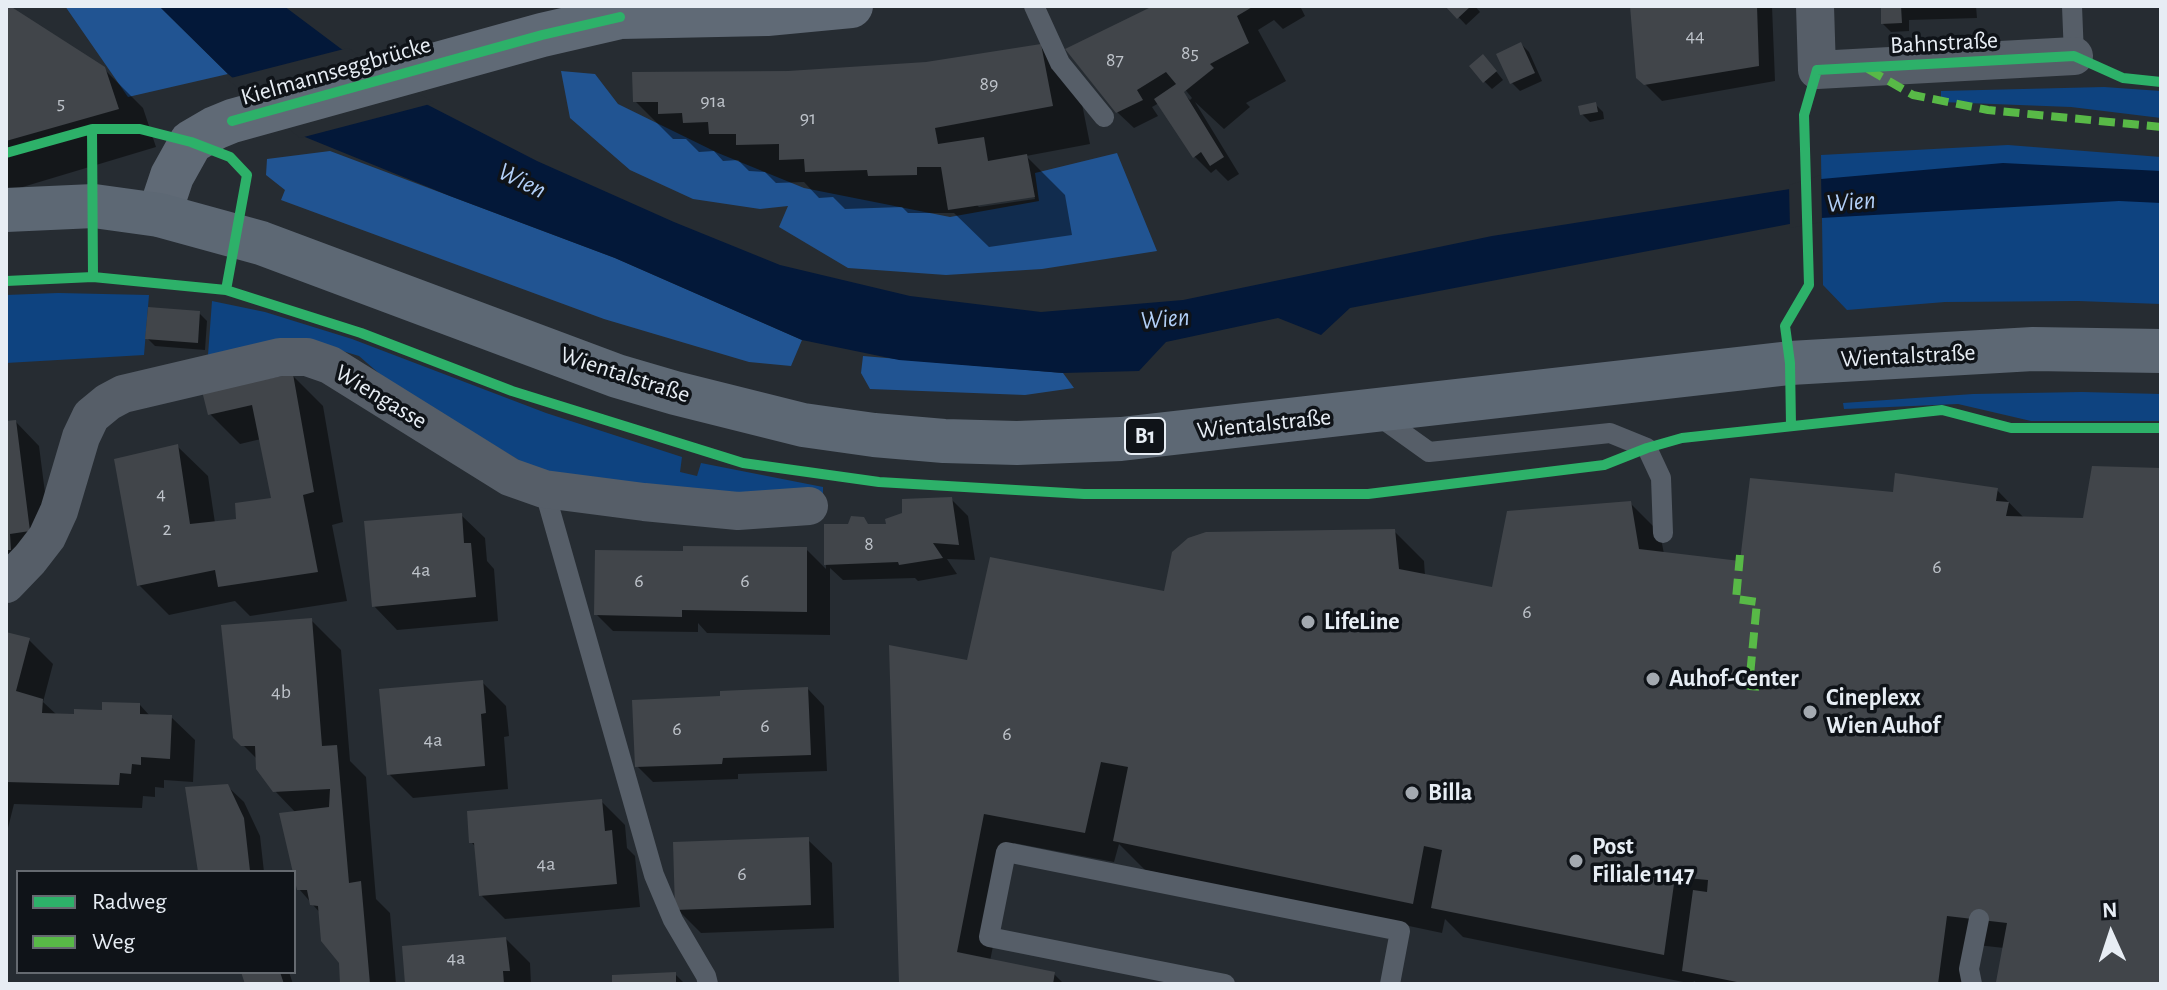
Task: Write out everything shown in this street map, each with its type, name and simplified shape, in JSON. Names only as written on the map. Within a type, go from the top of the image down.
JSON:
[{"type":"main road","name":"Kielmannseggbrücke","points":[[159,215],[172,176],[191,142],[232,121],[618,12],[767,14],[851,6]]},
{"type":"main road","name":"B1","points":[[6,210],[66,205],[159,215]]},
{"type":"main road","name":"Wientalstraße","points":[[159,215],[261,243],[617,376],[803,425],[874,435],[1017,443],[1121,439],[1790,363],[2033,349],[2161,351]]},
{"type":"street","name":"Bahnstraße","points":[[1815,6],[1817,70],[2074,56]]},
{"type":"street","name":"Wiengasse","points":[[6,584],[47,537],[91,416],[108,402],[138,390],[280,357],[307,357],[330,365],[510,477],[544,489],[738,511],[809,506]]},
{"type":"lane","points":[[1034,6],[1060,63],[1104,117]]},
{"type":"lane","points":[[2072,6],[2074,56]]},
{"type":"lane","points":[[1373,412],[1429,452],[1610,433],[1647,448],[1661,478],[1663,533]]},
{"type":"lane","points":[[544,489],[654,875],[673,920],[708,984]]},
{"type":"lane","points":[[1225,984],[989,937],[1006,852],[1400,931],[1390,984]]},
{"type":"lane","points":[[1972,984],[1969,969],[1979,919]]},
{"type":"shaded area","points":[[65,6],[159,6],[228,74],[128,97]]},
{"type":"shaded area","points":[[561,71],[595,74],[618,104],[718,153],[804,188],[950,217],[1039,201],[1035,173],[1117,153],[1157,251],[1042,269],[946,275],[848,268],[779,227],[788,206],[760,209],[693,199],[630,170],[570,118]]},
{"type":"shaded area","points":[[2104,87],[2161,91],[2161,118],[2071,107],[1941,102],[1941,91]]},
{"type":"shaded area","points":[[2008,145],[2161,157],[2161,304],[1945,302],[1847,310],[1823,285],[1821,155]]},
{"type":"shaded area","points":[[330,151],[615,258],[802,340],[791,366],[749,362],[604,319],[281,200],[285,190],[266,175],[267,159]]},
{"type":"shaded area","points":[[6,295],[149,295],[144,355],[6,363]]},
{"type":"shaded area","points":[[212,301],[265,312],[352,339],[546,413],[682,457],[680,472],[697,476],[701,463],[823,487],[823,494],[733,498],[540,473],[389,382],[359,356],[303,339],[208,355]]},
{"type":"shaded area","points":[[863,356],[1063,373],[1074,388],[1025,395],[870,389],[861,373]]},
{"type":"shaded area","points":[[1973,394],[2161,394],[2161,421],[2031,421],[1958,404],[1844,409],[1843,403]]},
{"type":"water","name":"Wien","points":[[159,6],[284,6],[340,48],[426,104],[537,161],[780,265],[910,296],[1041,312],[1183,300],[1492,236],[1790,189],[1821,179],[2003,163],[2161,171],[2161,203],[2119,201],[1821,218],[1350,308],[1321,335],[1278,318],[1166,342],[1139,371],[1063,373],[899,360],[802,340],[615,258],[305,137],[228,74]]},
{"type":"pier","points":[[348,48],[434,103],[300,138],[227,79]]},
{"type":"pier","points":[[1821,175],[1822,222],[1790,228],[1789,185]]},
{"type":"building","points":[[6,6],[105,67],[119,109],[6,141]]},
{"type":"building","points":[[1153,6],[1254,6],[1237,16],[1249,43],[1210,64],[1214,68],[1184,92],[1224,157],[1210,166],[1201,152],[1193,158],[1154,99],[1176,84],[1166,72],[1137,90],[1143,100],[1116,113],[1065,49]]},
{"type":"building","points":[[1445,6],[1471,6],[1457,19]]},
{"type":"building","points":[[1630,6],[1757,6],[1759,66],[1644,85],[1636,78]]},
{"type":"building","points":[[1881,6],[1901,6],[1902,23],[1881,24]]},
{"type":"building","points":[[1521,42],[1535,73],[1510,84],[1496,54]]},
{"type":"building","points":[[1041,44],[1053,106],[935,128],[938,144],[984,137],[988,161],[1027,154],[1035,197],[948,210],[941,167],[917,167],[917,175],[868,176],[867,170],[805,172],[804,159],[779,160],[779,144],[736,145],[736,134],[709,134],[708,122],[683,123],[682,113],[658,114],[658,102],[633,102],[632,72],[788,71],[926,62]]},
{"type":"building","points":[[1483,54],[1497,71],[1483,83],[1469,66]]},
{"type":"building","points":[[1596,102],[1598,112],[1580,115],[1578,106]]},
{"type":"building","points":[[148,307],[200,311],[198,343],[145,339]]},
{"type":"building","points":[[293,374],[314,492],[303,495],[318,572],[218,587],[215,570],[137,586],[114,459],[178,444],[190,524],[236,519],[235,503],[271,498],[252,405],[208,415],[202,391]]},
{"type":"building","points":[[16,420],[30,531],[10,534],[11,550],[6,550],[6,421]]},
{"type":"building","name":"Auhof-Center","points":[[2092,466],[2161,468],[2161,984],[1996,982],[2007,923],[1947,916],[1938,984],[1747,984],[1682,971],[1693,890],[1707,892],[1708,880],[1675,877],[1664,955],[1431,908],[1442,850],[1424,846],[1413,904],[1113,841],[1128,767],[1101,762],[1085,833],[984,814],[957,952],[1055,972],[1053,984],[899,984],[889,645],[967,660],[990,557],[1164,591],[1172,552],[1188,538],[1206,532],[1395,529],[1399,569],[1492,587],[1507,511],[1631,501],[1639,549],[1740,561],[1750,478],[1893,492],[1895,473],[1998,488],[1996,501],[2009,502],[2006,516],[2083,518]]},
{"type":"building","points":[[952,497],[959,545],[933,543],[943,558],[899,565],[898,562],[824,565],[824,524],[848,524],[851,516],[864,517],[868,524],[886,524],[885,519],[902,513],[902,499]]},
{"type":"building","points":[[462,513],[464,543],[471,543],[476,597],[372,607],[364,521]]},
{"type":"building","points":[[683,546],[807,547],[807,612],[682,610],[682,617],[594,615],[595,550],[683,551]]},
{"type":"building","points":[[312,618],[322,746],[337,745],[349,883],[361,881],[370,984],[340,984],[339,963],[321,941],[318,906],[310,905],[307,890],[297,890],[296,870],[292,870],[279,813],[329,807],[330,789],[273,792],[256,769],[255,746],[241,746],[233,738],[221,625]]},
{"type":"building","points":[[6,632],[30,638],[16,691],[43,699],[42,713],[74,714],[74,709],[102,710],[102,702],[140,703],[140,714],[172,715],[170,759],[141,757],[141,765],[132,764],[131,774],[120,773],[119,785],[6,782]]},
{"type":"building","points":[[483,680],[486,713],[481,714],[485,766],[387,775],[379,689]]},
{"type":"building","points":[[808,687],[811,755],[723,758],[722,764],[635,767],[632,700],[720,696],[720,691]]},
{"type":"building","points":[[228,784],[244,818],[250,870],[198,870],[185,787]]},
{"type":"building","points":[[602,799],[605,831],[612,830],[617,884],[479,896],[474,843],[469,843],[467,811]]},
{"type":"building","points":[[809,837],[811,905],[675,910],[673,842]]},
{"type":"building","points":[[506,937],[510,971],[503,971],[504,984],[405,984],[402,946]]},
{"type":"building","points":[[676,972],[676,984],[612,984],[612,975]]},
{"type":"building","points":[[242,974],[281,974],[284,984],[245,984]]},
{"type":"marked path","points":[[1868,69],[1913,95],[1988,110],[2161,127]]},
{"type":"marked path","points":[[1740,555],[1736,599],[1757,602],[1749,686],[1762,687]]},
{"type":"cycle path","points":[[232,121],[542,35],[620,17]]},
{"type":"cycle path","points":[[1791,425],[1790,363],[1785,326],[1809,285],[1804,115],[1817,70],[2074,56],[2123,78],[2161,82]]},
{"type":"cycle path","points":[[92,129],[93,277]]},
{"type":"cycle path","points":[[6,153],[92,129],[140,129],[191,142],[230,157],[247,175],[226,290]]},
{"type":"cycle path","points":[[6,281],[93,277],[226,290],[361,333],[512,391],[743,463],[879,482],[1084,494],[1368,494],[1604,465],[1682,438],[1942,410],[2011,428],[2161,428]]},
{"type":"place","name":"LifeLine","points":[[1308,622]]},
{"type":"place","name":"Auhof-Center","points":[[1653,679]]},
{"type":"place","name":"Cineplexx Wien Auhof","points":[[1810,712]]},
{"type":"place","name":"Billa","points":[[1412,793]]},
{"type":"place","name":"Post Filiale 1147","points":[[1576,861]]}]
